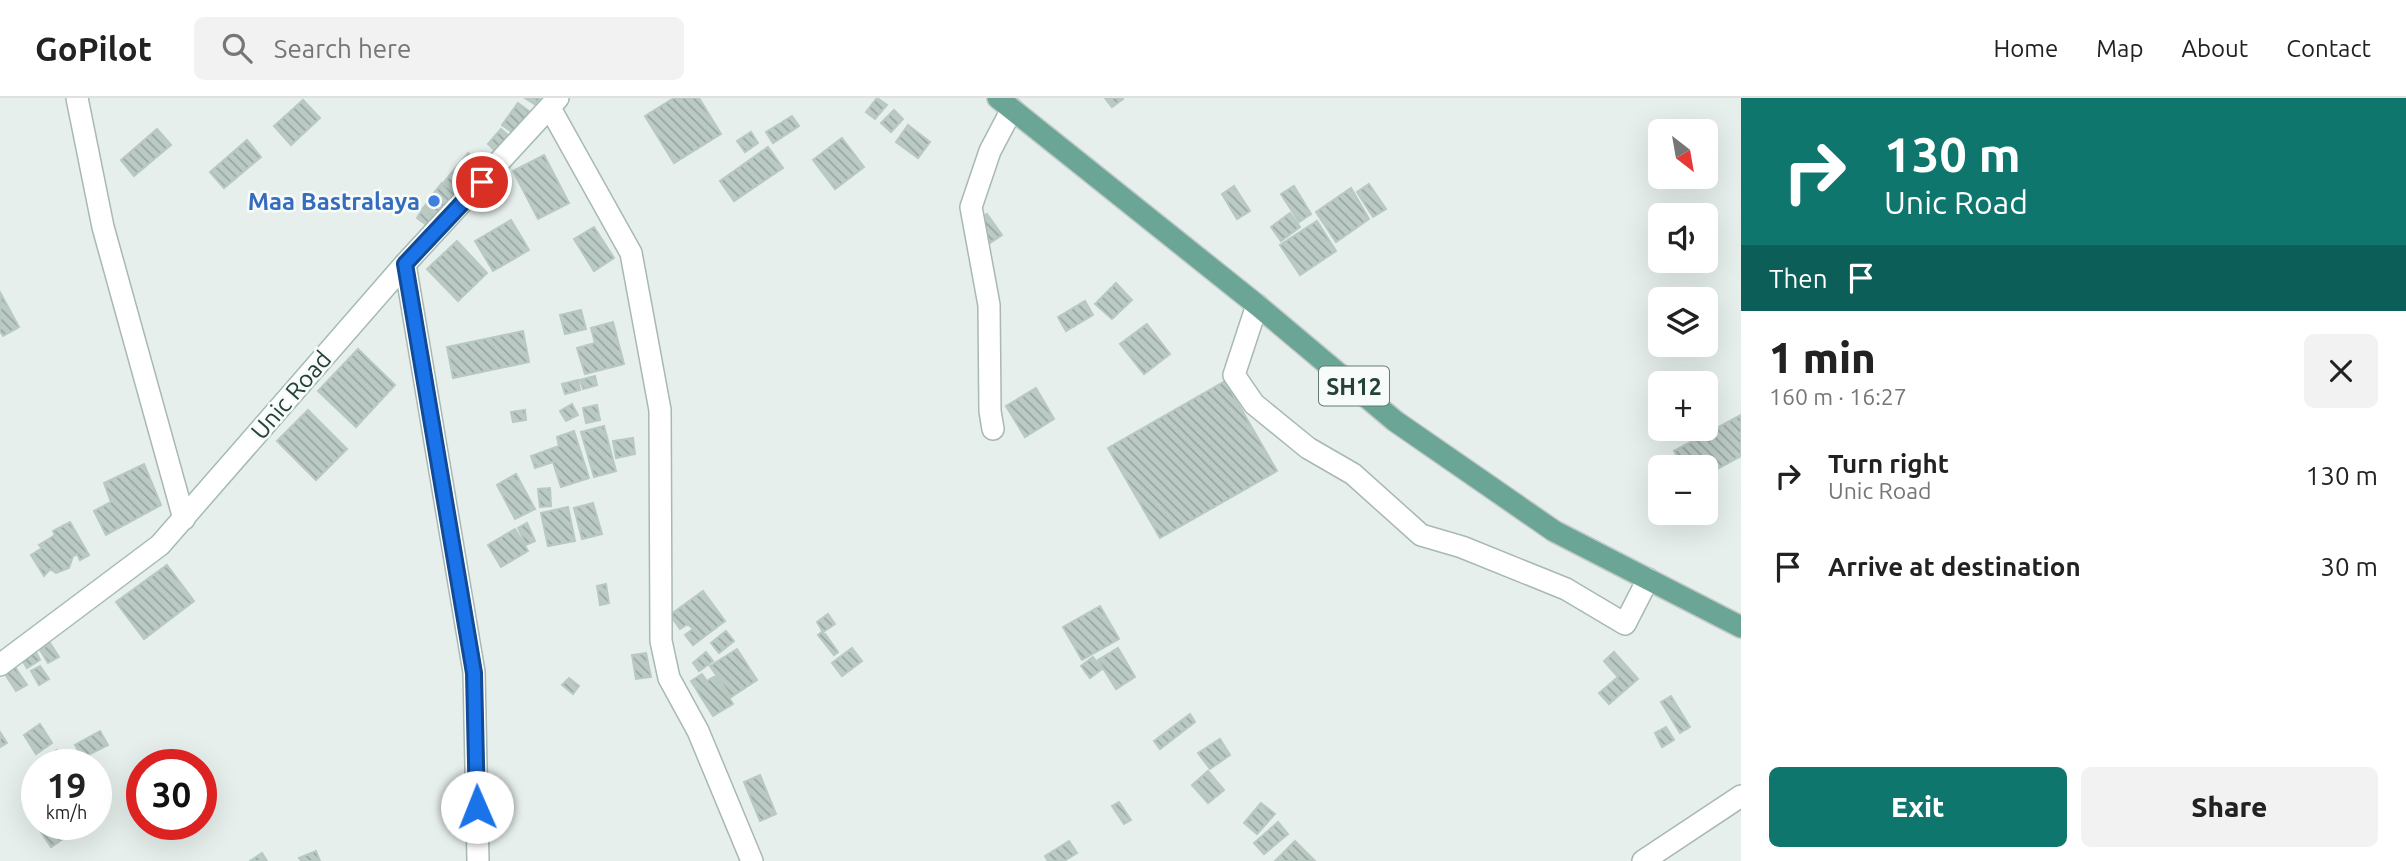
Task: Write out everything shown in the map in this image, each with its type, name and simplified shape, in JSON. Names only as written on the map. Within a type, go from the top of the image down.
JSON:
[{"type":"main road","name":"SH12","points":[[1005,103],[1257,305],[1395,421],[1554,531],[1741,627]]},
{"type":"street","points":[[77,98],[103,227],[184,519]]},
{"type":"street","points":[[554,103],[631,253],[660,410],[661,641],[669,678],[698,731],[752,861]]},
{"type":"street","name":"Unic Road","points":[[0,665],[160,545],[405,264],[554,103]]},
{"type":"street","points":[[993,429],[990,411],[989,305],[971,207],[1005,103]]},
{"type":"street","points":[[405,264],[474,673],[478,861]]},
{"type":"street","points":[[1257,305],[1234,375],[1254,404],[1308,448],[1353,474],[1421,535],[1462,547],[1566,589],[1625,624],[1648,579]]},
{"type":"street","points":[[1643,861],[1741,796]]},
{"type":"building","points":[[525,98],[540,98],[536,105]]},
{"type":"building","points":[[674,98],[699,98],[721,134],[674,163],[645,116]]},
{"type":"building","points":[[877,98],[887,105],[875,119],[866,112]]},
{"type":"building","points":[[1105,98],[1122,98],[1123,99],[1112,107]]},
{"type":"building","points":[[303,100],[320,118],[291,145],[274,126]]},
{"type":"building","points":[[518,103],[530,112],[513,133],[502,125]]},
{"type":"building","points":[[894,110],[903,119],[891,132],[881,123]]},
{"type":"building","points":[[792,116],[799,126],[773,143],[766,132]]},
{"type":"building","points":[[908,125],[930,142],[918,158],[896,142]]},
{"type":"building","points":[[157,129],[171,145],[134,176],[121,160]]},
{"type":"building","points":[[501,129],[509,136],[496,152],[488,144]]},
{"type":"building","points":[[751,132],[758,143],[745,152],[737,141]]},
{"type":"building","points":[[842,138],[864,167],[835,189],[813,160]]},
{"type":"building","points":[[247,140],[261,157],[224,188],[210,172]]},
{"type":"building","points":[[768,147],[783,168],[734,201],[720,181]]},
{"type":"building","points":[[468,153],[484,163],[474,177],[458,165]]},
{"type":"building","points":[[544,155],[569,203],[538,219],[513,171]]},
{"type":"building","points":[[457,166],[472,177],[459,194],[444,182]]},
{"type":"building","points":[[442,183],[458,195],[449,206],[433,194]]},
{"type":"building","points":[[1369,184],[1386,209],[1373,217],[1357,192]]},
{"type":"building","points":[[1234,186],[1250,211],[1237,219],[1222,194]]},
{"type":"building","points":[[1294,186],[1311,214],[1299,222],[1281,194]]},
{"type":"building","points":[[1351,188],[1369,219],[1336,242],[1316,212]]},
{"type":"building","name":"Maa Bastralaya","points":[[433,195],[448,207],[439,218],[424,207]]},
{"type":"building","points":[[423,208],[439,220],[432,229],[417,218]]},
{"type":"building","points":[[1290,213],[1300,227],[1281,241],[1271,227]]},
{"type":"building","points":[[987,214],[1002,235],[990,243],[976,222]]},
{"type":"building","points":[[511,220],[529,250],[493,271],[475,241]]},
{"type":"building","points":[[1317,221],[1336,251],[1300,275],[1280,245]]},
{"type":"building","points":[[594,227],[614,258],[594,271],[574,239]]},
{"type":"building","points":[[457,241],[487,273],[458,301],[427,269]]},
{"type":"building","points":[[1116,283],[1132,300],[1112,319],[1095,304]]},
{"type":"building","points":[[1,294],[19,327],[3,336],[0,331]]},
{"type":"building","points":[[1085,301],[1093,315],[1066,331],[1058,317]]},
{"type":"building","points":[[581,310],[586,329],[565,334],[560,315]]},
{"type":"building","points":[[613,322],[624,364],[585,374],[577,348],[595,343],[591,328]]},
{"type":"building","points":[[1147,324],[1170,354],[1144,374],[1120,344]]},
{"type":"building","points":[[523,331],[529,362],[453,378],[447,347]]},
{"type":"building","points":[[358,349],[395,385],[356,427],[318,391]]},
{"type":"building","points":[[595,376],[597,385],[583,389],[580,380]]},
{"type":"building","points":[[578,380],[580,390],[565,394],[562,384]]},
{"type":"building","points":[[1225,381],[1277,471],[1160,538],[1108,448]]},
{"type":"building","points":[[1036,388],[1054,419],[1025,437],[1006,406]]},
{"type":"building","points":[[572,404],[578,415],[566,421],[560,411]]},
{"type":"building","points":[[597,405],[600,420],[586,423],[583,408]]},
{"type":"building","points":[[308,410],[347,449],[316,480],[277,441]]},
{"type":"building","points":[[525,410],[526,420],[513,422],[511,412]]},
{"type":"building","points":[[1741,415],[1741,456],[1718,468],[1718,455],[1676,455],[1674,451],[1693,441],[1718,441],[1718,427]]},
{"type":"building","points":[[604,426],[616,471],[594,477],[581,432]]},
{"type":"building","points":[[574,431],[589,478],[561,487],[553,462],[535,468],[531,456],[559,446],[557,437]]},
{"type":"building","points":[[633,438],[635,454],[616,458],[613,441]]},
{"type":"building","points":[[144,464],[161,505],[106,535],[94,511],[111,502],[104,483]]},
{"type":"building","points":[[516,474],[535,509],[515,519],[497,485]]},
{"type":"building","points":[[550,488],[551,506],[540,507],[538,489]]},
{"type":"building","points":[[593,503],[602,534],[582,539],[574,508]]},
{"type":"building","points":[[568,507],[575,541],[548,546],[541,513]]},
{"type":"building","points":[[70,522],[89,555],[80,560],[77,554],[73,556],[69,568],[56,573],[50,569],[44,576],[31,555],[42,548],[39,545],[55,535],[53,531]]},
{"type":"building","points":[[527,523],[535,541],[526,545],[518,528]]},
{"type":"building","points":[[515,529],[528,551],[501,567],[488,545]]},
{"type":"building","points":[[167,565],[194,601],[144,639],[116,602]]},
{"type":"building","points":[[606,584],[609,603],[600,605],[597,586]]},
{"type":"building","points":[[703,591],[725,621],[693,645],[685,635],[693,629],[688,624],[680,629],[670,615]]},
{"type":"building","points":[[1100,606],[1119,639],[1082,660],[1063,627]]},
{"type":"building","points":[[828,614],[835,624],[823,632],[817,622]]},
{"type":"building","points":[[726,631],[734,641],[719,653],[711,643]]},
{"type":"building","points":[[823,631],[838,652],[834,655],[818,635]]},
{"type":"building","points":[[50,643],[59,657],[48,663],[40,650]]},
{"type":"building","points":[[852,648],[862,661],[842,676],[832,663]]},
{"type":"building","points":[[1118,648],[1135,677],[1116,689],[1098,660]]},
{"type":"building","points":[[737,649],[757,680],[731,697],[710,666]]},
{"type":"building","points":[[35,650],[40,660],[27,668],[21,658]]},
{"type":"building","points":[[706,652],[713,661],[699,671],[693,663]]},
{"type":"building","points":[[1614,652],[1638,679],[1609,704],[1599,693],[1618,677],[1604,661]]},
{"type":"building","points":[[646,653],[651,677],[636,679],[632,655]]},
{"type":"building","points":[[1093,657],[1102,669],[1090,678],[1081,666]]},
{"type":"building","points":[[13,664],[27,685],[16,691],[3,671]]},
{"type":"building","points":[[40,666],[49,679],[39,685],[31,671]]},
{"type":"building","points":[[702,674],[707,681],[715,676],[733,704],[713,716],[691,681]]},
{"type":"building","points":[[569,678],[579,686],[573,694],[562,685]]},
{"type":"building","points":[[1671,696],[1690,727],[1680,733],[1661,702]]},
{"type":"building","points":[[1190,714],[1195,722],[1160,749],[1154,741]]},
{"type":"building","points":[[40,724],[52,743],[43,749],[33,749],[24,735]]},
{"type":"building","points":[[1666,727],[1674,740],[1662,747],[1655,733]]},
{"type":"building","points":[[100,731],[108,745],[100,749],[77,749],[75,745]]},
{"type":"building","points":[[0,732],[7,743],[0,747]]},
{"type":"building","points":[[1220,739],[1230,755],[1210,769],[1198,753]]},
{"type":"building","points":[[1208,771],[1224,790],[1208,803],[1192,785]]},
{"type":"building","points":[[760,775],[776,814],[760,821],[744,782]]},
{"type":"building","points":[[1119,802],[1131,820],[1124,824],[1112,806]]},
{"type":"building","points":[[1261,803],[1275,814],[1257,834],[1244,823]]},
{"type":"building","points":[[1278,822],[1288,834],[1264,854],[1254,843]]},
{"type":"building","points":[[46,840],[62,840],[51,847]]},
{"type":"building","points":[[1069,841],[1077,853],[1064,861],[1048,861],[1045,856]]},
{"type":"building","points":[[1295,841],[1315,861],[1275,861]]},
{"type":"building","points":[[316,851],[320,861],[301,861],[299,858]]},
{"type":"building","points":[[262,853],[267,861],[250,861]]},
{"type":"place","name":"Maa Bastralaya","points":[[434,201]]},
{"type":"route","points":[[477,807],[474,673],[405,264],[482,182]]}]
